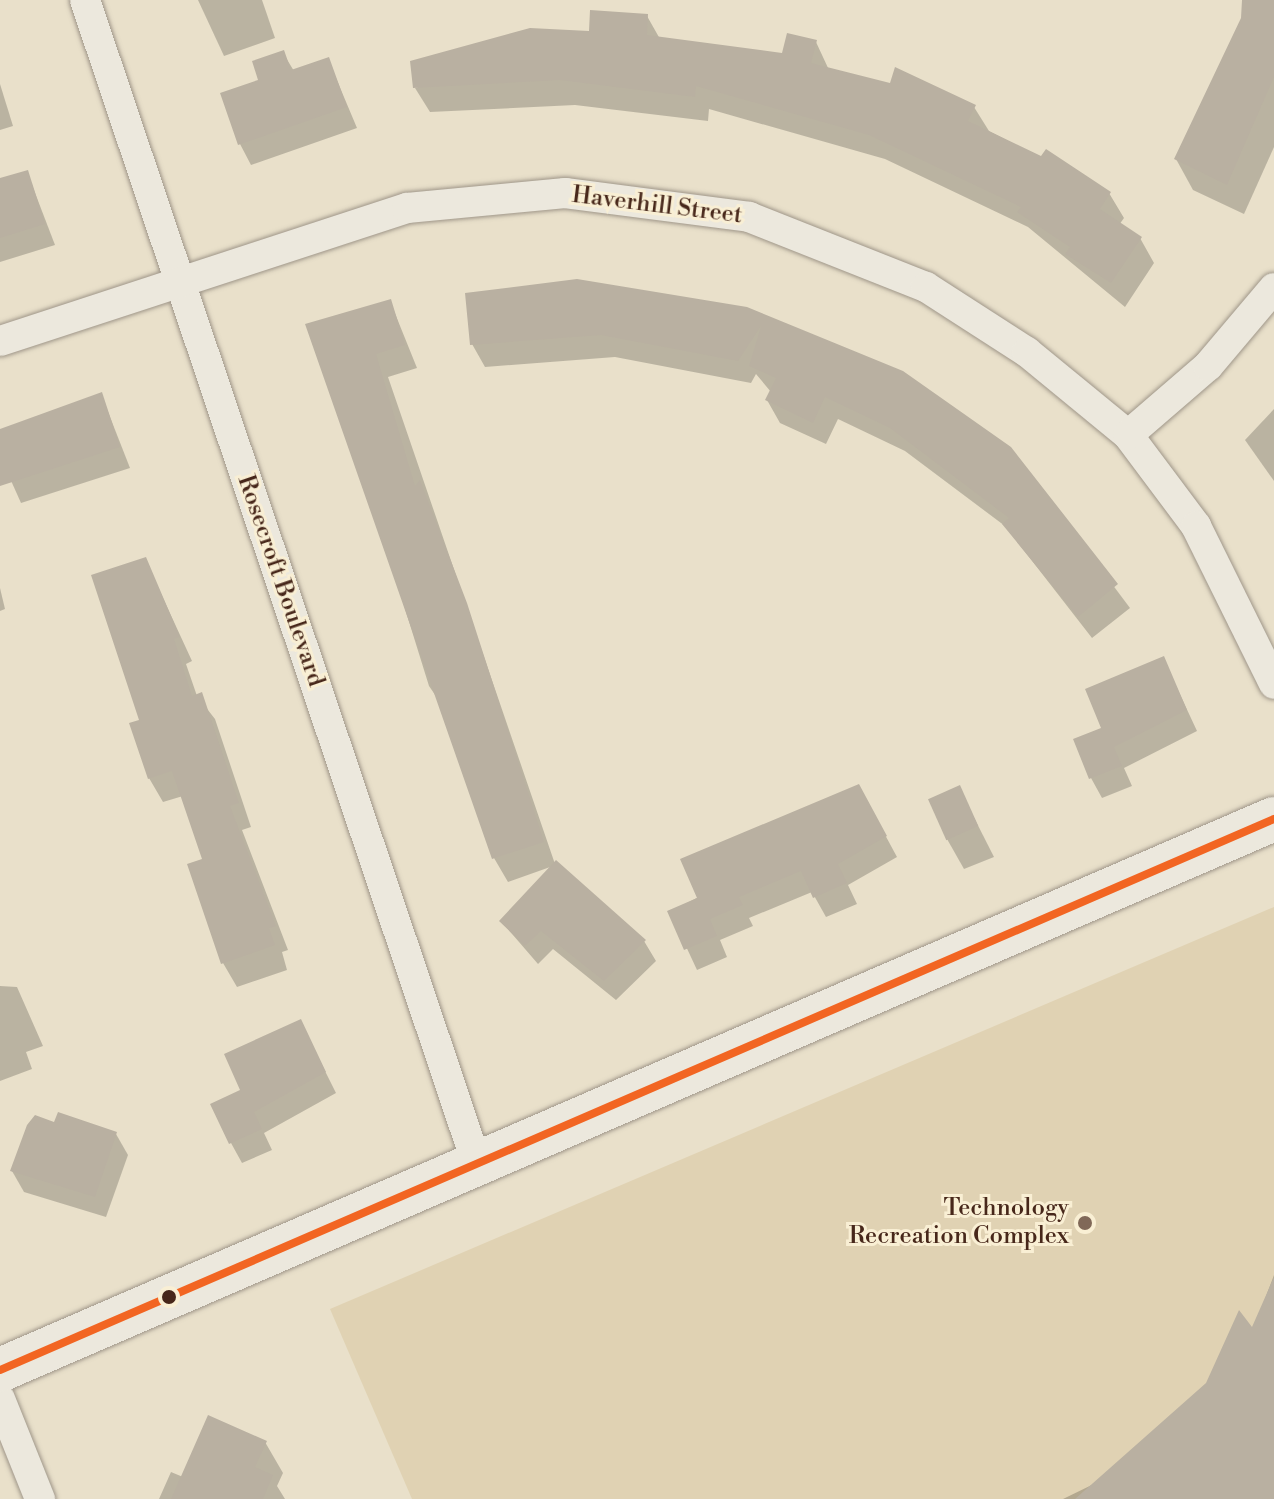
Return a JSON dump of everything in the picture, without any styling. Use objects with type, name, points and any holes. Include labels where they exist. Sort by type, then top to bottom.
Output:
[{"type":"main road","points":[[0,1370],[476,1161],[1274,819]]},
{"type":"street","name":"Rosecroft Boulevard","points":[[85,0],[476,1161]]},
{"type":"street","name":"Haverhill Street","points":[[0,341],[370,218],[458,200],[565,193],[688,205],[805,235],[926,287],[1027,352],[1128,435],[1196,526],[1274,684]]},
{"type":"street","points":[[1128,435],[1208,366],[1274,288]]},
{"type":"street","points":[[0,1399],[40,1499]]},
{"type":"shaded area","points":[[1274,907],[1274,1499],[412,1499],[330,1309]]},
{"type":"building","points":[[1242,0],[1274,0],[1274,77],[1227,185],[1174,159],[1241,18]]},
{"type":"building","points":[[590,10],[648,14],[647,35],[782,53],[787,33],[817,40],[811,63],[890,83],[895,67],[976,105],[968,121],[1041,156],[1046,149],[1111,192],[1100,209],[1142,237],[1111,283],[1065,254],[1070,247],[1017,212],[1021,207],[869,135],[696,86],[695,97],[560,80],[413,88],[410,61],[530,28],[589,31]]},
{"type":"building","points":[[284,50],[291,70],[329,57],[347,107],[238,145],[220,93],[258,80],[252,61]]},
{"type":"building","points":[[28,170],[45,224],[0,238],[0,178]]},
{"type":"building","points":[[577,279],[747,307],[903,371],[1011,447],[1118,584],[1078,617],[1002,524],[1009,518],[890,428],[825,397],[813,423],[765,400],[776,378],[749,366],[761,326],[738,361],[601,335],[470,345],[465,293]]},
{"type":"building","points":[[391,299],[405,345],[376,354],[415,486],[420,480],[467,603],[544,842],[492,859],[305,324]]},
{"type":"building","points":[[102,392],[120,447],[0,486],[0,429]]},
{"type":"building","points":[[146,557],[180,637],[174,639],[192,696],[202,692],[239,803],[230,806],[276,926],[269,928],[275,945],[221,964],[187,864],[202,859],[172,771],[148,779],[129,723],[139,720],[91,575]]},
{"type":"building","points":[[1164,656],[1187,710],[1114,747],[1122,766],[1089,779],[1073,739],[1101,728],[1085,689]]},
{"type":"building","points":[[859,784],[887,836],[838,864],[847,883],[813,898],[801,871],[739,897],[743,905],[710,919],[717,936],[684,950],[667,911],[697,898],[680,859]]},
{"type":"building","points":[[960,785],[978,826],[946,840],[928,799]]},
{"type":"building","points":[[556,860],[646,940],[604,981],[541,931],[525,946],[499,921]]},
{"type":"building","points":[[301,1019],[326,1072],[254,1112],[262,1129],[229,1144],[210,1104],[240,1090],[224,1054]]},
{"type":"building","points":[[58,1112],[117,1132],[95,1197],[10,1171],[27,1125],[35,1115],[54,1122]]},
{"type":"building","points":[[1274,1277],[1274,1499],[1075,1499],[1206,1383],[1239,1310],[1252,1327]]},
{"type":"building","points":[[208,1415],[267,1441],[255,1467],[273,1475],[263,1499],[171,1499]]},
{"type":"transit line","points":[[0,1370],[1274,819]]},
{"type":"place","name":"Technology Recreation Complex","points":[[1085,1223]]}]
